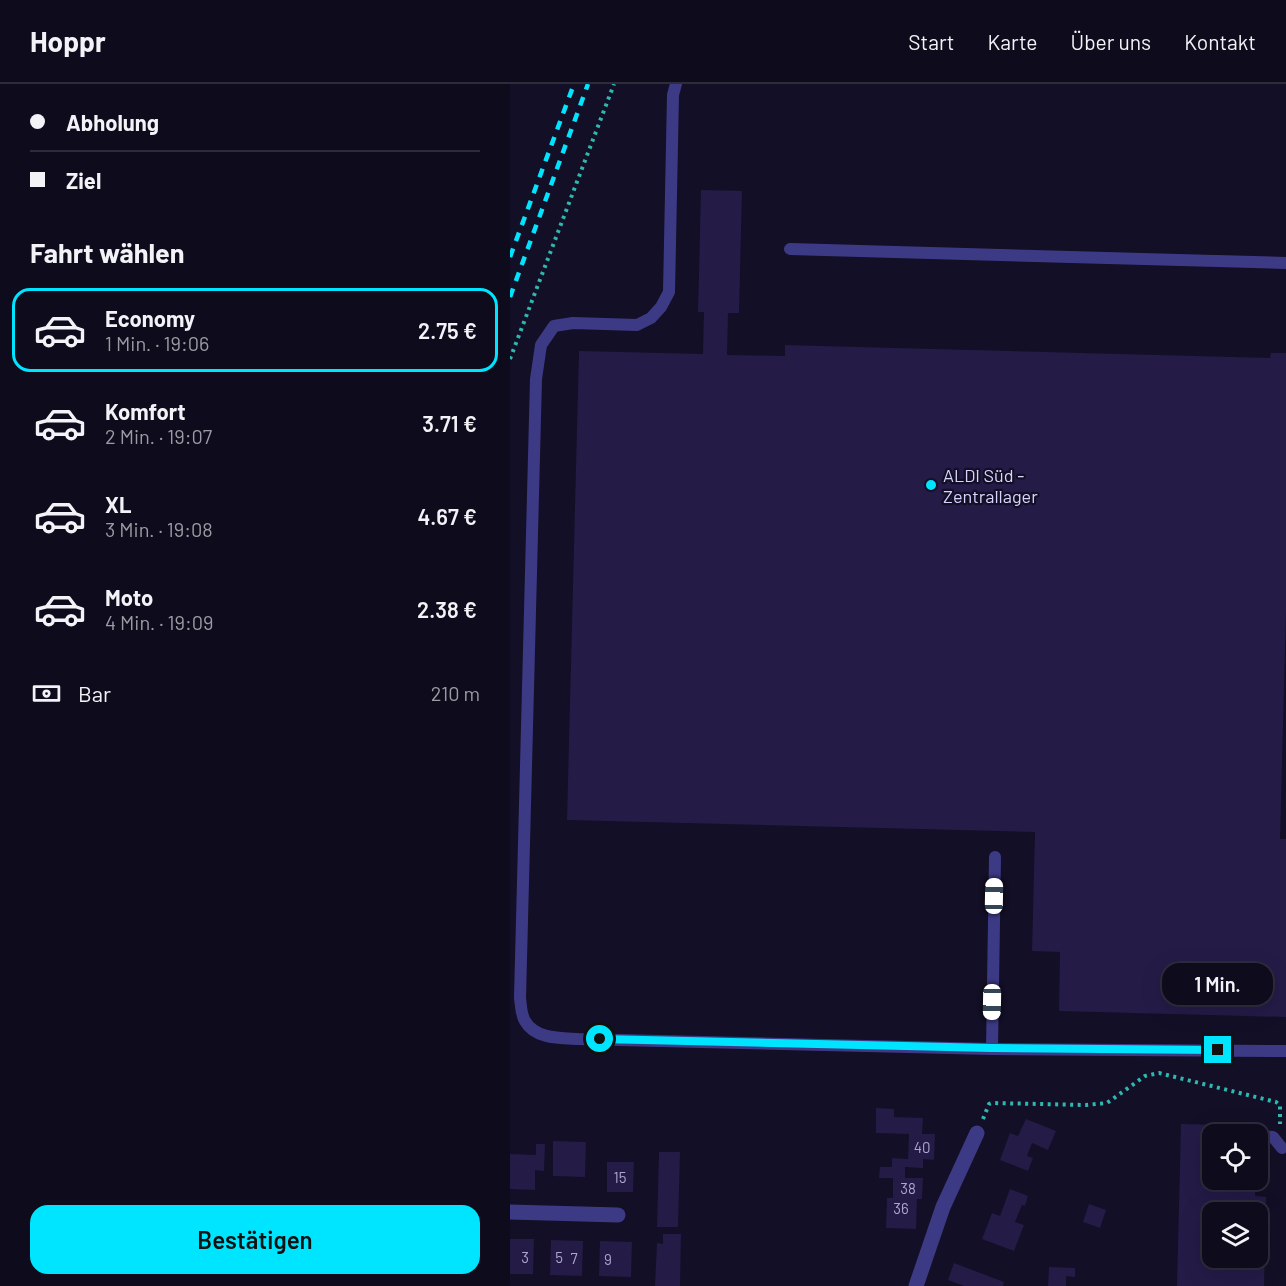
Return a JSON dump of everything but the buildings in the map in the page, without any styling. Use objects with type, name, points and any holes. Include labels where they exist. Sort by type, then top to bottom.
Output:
[{"type":"street","points":[[916,1286],[944,1207],[977,1133]]},
{"type":"street","points":[[510,1212],[618,1215]]},
{"type":"lane","points":[[676,84],[673,95],[669,292],[661,307],[651,318],[637,326],[573,323],[554,326],[541,345],[536,379],[520,998],[524,1020],[532,1031],[559,1038],[992,1048],[1286,1051]]},
{"type":"lane","points":[[790,249],[1286,263]]},
{"type":"lane","points":[[992,1048],[995,857]]},
{"type":"lane","points":[[1268,1137],[1273,1137],[1282,1149]]},
{"type":"path","points":[[510,359],[614,84]]},
{"type":"path","points":[[977,1133],[989,1104],[992,1102],[1086,1105],[1107,1103],[1145,1076],[1159,1073],[1276,1101],[1280,1105],[1282,1149]]},
{"type":"railway","points":[[510,257],[574,84]]},
{"type":"railway","points":[[510,297],[588,84]]},
{"type":"place","name":"ALDI Süd - Zentrallager","points":[[931,485]]},
{"type":"route","points":[[600,1039],[992,1048],[1218,1050]]}]
